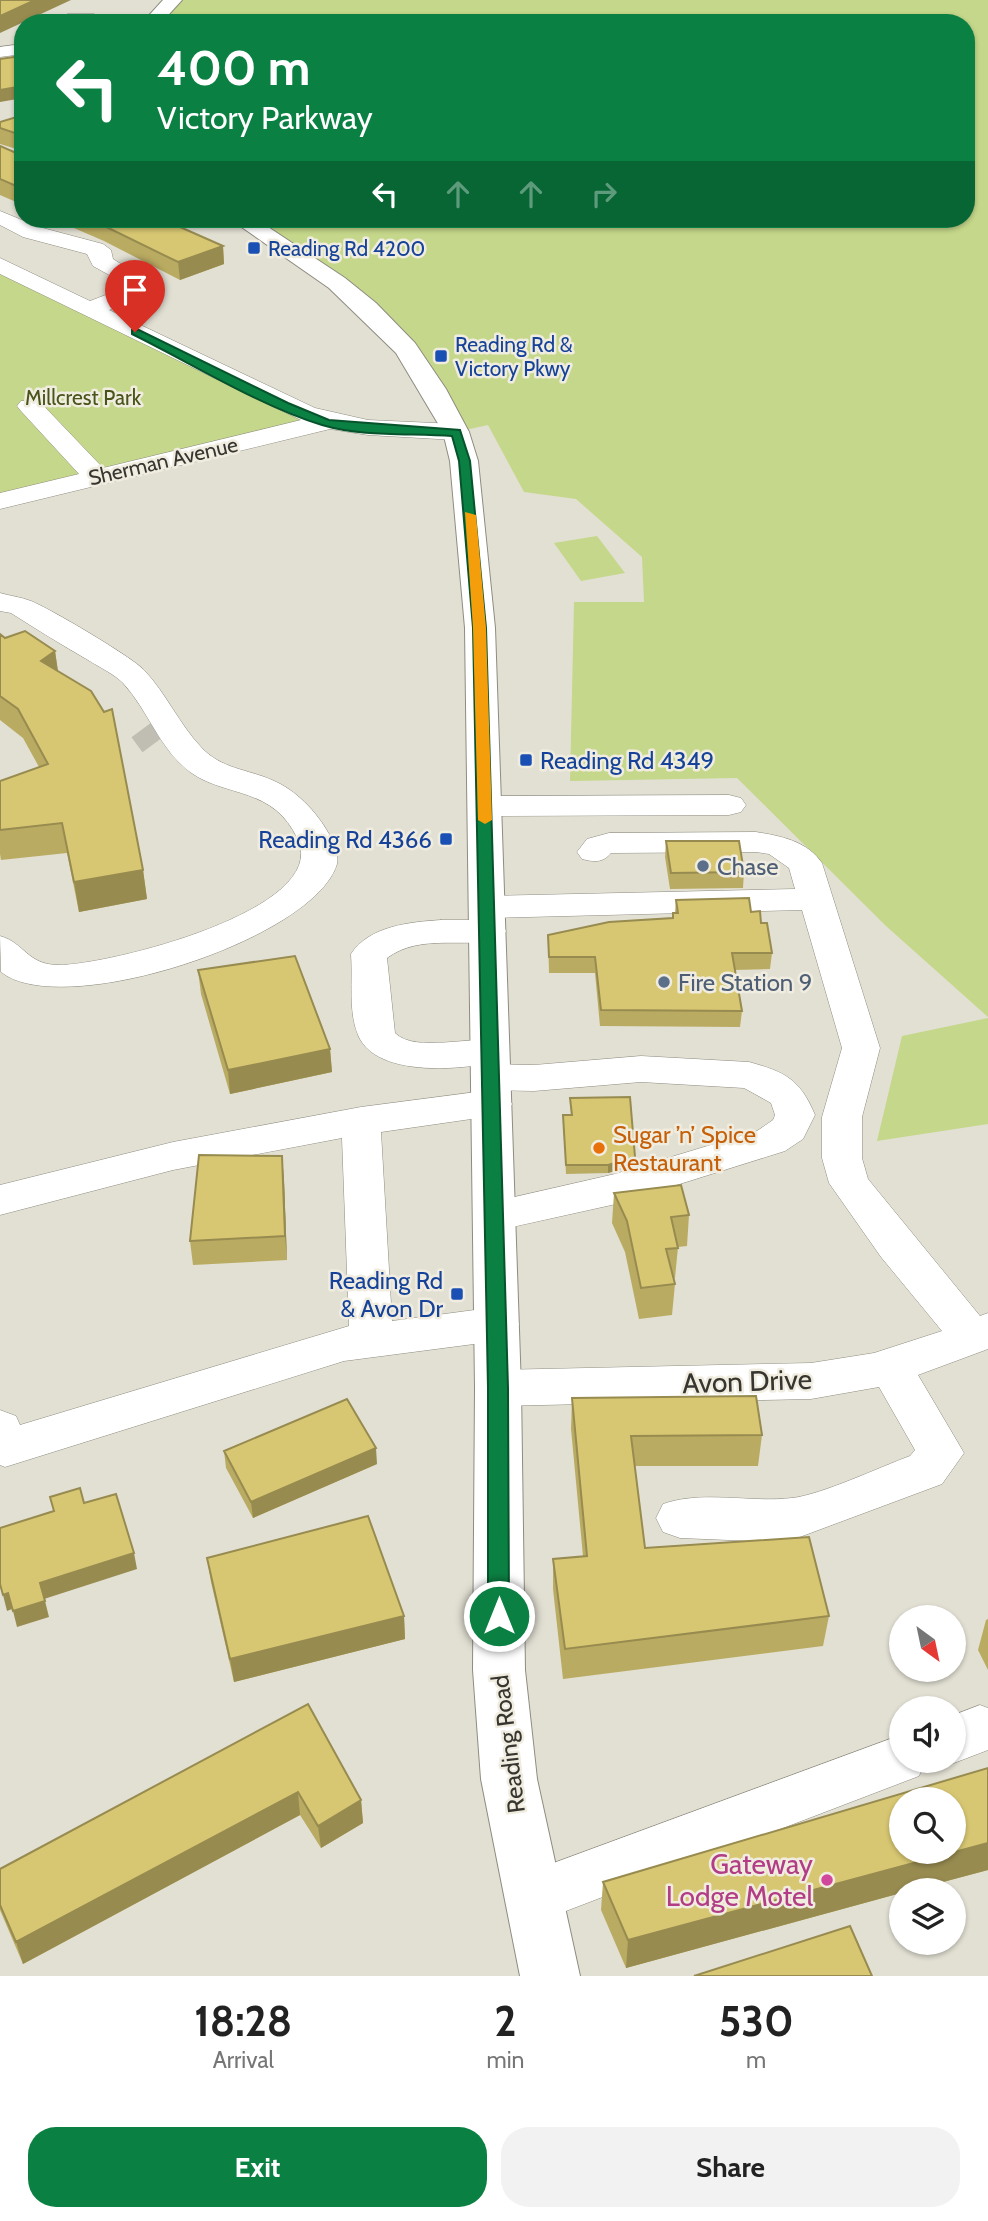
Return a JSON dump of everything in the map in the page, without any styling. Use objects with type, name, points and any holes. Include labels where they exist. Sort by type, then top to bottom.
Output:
[{"type":"main road","points":[[160,14],[173,0]]},
{"type":"main road","name":"Reading Road","points":[[255,228],[301,257],[367,308],[405,348],[433,389],[456,432],[464,461],[477,583],[485,806],[497,1324],[499,1670],[509,1779],[550,1976]]},
{"type":"street","points":[[23,228],[95,249],[103,255],[101,261],[147,287],[89,309]]},
{"type":"street","points":[[0,265],[284,405],[326,422],[349,427],[456,432]]},
{"type":"street","points":[[30,405],[97,477]]},
{"type":"street","name":"Sherman Avenue","points":[[0,501],[326,422]]},
{"type":"street","points":[[0,602],[21,607],[131,674],[194,759],[212,772]]},
{"type":"street","points":[[0,948],[12,964],[34,975],[62,976],[143,965],[198,948],[285,906],[307,888],[320,864],[318,843],[290,808],[262,787],[169,758],[149,736],[140,721],[149,695]]},
{"type":"street","points":[[485,806],[729,805]]},
{"type":"street","points":[[594,852],[599,846],[608,843],[756,842],[779,846],[805,863],[861,1048],[842,1117],[842,1158],[849,1183],[895,1246],[980,1333]]},
{"type":"street","points":[[494,1216],[616,1189],[771,1141],[789,1129],[795,1115],[794,1106],[779,1088],[749,1075],[641,1069],[534,1078],[491,1078],[401,1054],[387,1048],[377,1036],[369,954],[382,942],[404,934],[488,919],[817,899]]},
{"type":"street","points":[[0,1200],[173,1156],[361,1121],[491,1078]]},
{"type":"street","points":[[794,1106],[846,1104]]},
{"type":"street","points":[[361,1121],[371,1340]]},
{"type":"street","points":[[2,1442],[344,1344],[497,1324]]},
{"type":"street","name":"Avon Drive","points":[[498,1388],[811,1381],[889,1366],[934,1353],[980,1333]]},
{"type":"street","points":[[680,1518],[753,1521],[797,1518],[926,1470],[941,1453],[889,1366]]},
{"type":"street","points":[[532,1897],[645,1858],[720,1825],[889,1763]]},
{"type":"green space","points":[[173,0],[988,0],[988,1017],[886,926],[737,778],[570,781],[574,602],[644,602],[642,557],[576,499],[524,492],[488,425],[456,432],[406,348],[257,228],[975,228],[975,14],[160,14]]},
{"type":"green space","name":"Millcrest Park","points":[[0,265],[326,422],[0,501]]},
{"type":"green space","points":[[597,536],[625,573],[581,581],[554,543]]},
{"type":"green space","points":[[988,1018],[988,1124],[877,1141],[902,1036]]},
{"type":"building","points":[[0,0],[35,0],[0,16]]},
{"type":"building","points":[[14,57],[14,88],[0,90],[0,59]]},
{"type":"building","points":[[14,118],[14,133],[0,128],[0,122]]},
{"type":"building","points":[[0,146],[14,152],[14,185],[0,179]]},
{"type":"building","points":[[108,228],[182,228],[223,246],[178,262]]},
{"type":"building","points":[[25,631],[55,651],[41,661],[91,691],[104,712],[112,709],[143,870],[74,882],[62,823],[0,830],[0,781],[48,764],[18,709],[0,696],[0,634],[5,638]]},
{"type":"building","points":[[666,841],[739,841],[744,872],[671,873]]},
{"type":"building","name":"Fire Station 9","points":[[749,898],[751,912],[760,911],[761,923],[767,923],[772,953],[732,953],[742,1011],[601,1010],[595,957],[549,957],[548,935],[609,922],[673,918],[673,913],[678,913],[676,900]]},
{"type":"building","points":[[295,956],[330,1049],[228,1070],[198,970]]},
{"type":"building","name":"Sugar ’n’ Spice Restaurant","points":[[630,1097],[635,1157],[608,1165],[566,1165],[563,1115],[572,1115],[570,1098]]},
{"type":"building","points":[[199,1155],[282,1156],[285,1236],[190,1241]]},
{"type":"building","points":[[681,1185],[689,1215],[671,1217],[678,1248],[666,1249],[675,1284],[641,1288],[627,1221],[614,1193]]},
{"type":"building","points":[[756,1396],[762,1435],[631,1436],[645,1548],[809,1537],[829,1616],[565,1649],[553,1559],[587,1556],[572,1398]]},
{"type":"building","points":[[347,1399],[376,1448],[251,1502],[224,1451]]},
{"type":"building","points":[[80,1488],[84,1503],[116,1494],[134,1553],[40,1583],[45,1601],[13,1611],[8,1593],[3,1595],[0,1584],[0,1528],[54,1511],[50,1497]]},
{"type":"building","points":[[368,1516],[404,1616],[230,1659],[207,1558]]},
{"type":"building","points":[[308,1704],[361,1800],[318,1826],[298,1792],[16,1942],[0,1905],[0,1869]]},
{"type":"building","points":[[988,1768],[988,1843],[966,1849],[966,1787],[924,1787]]},
{"type":"building","points":[[889,1797],[889,1864],[910,1864],[628,1940],[603,1882]]},
{"type":"building","points":[[850,1926],[872,1976],[694,1976]]},
{"type":"tunnel","points":[[144,728],[155,743]]},
{"type":"slow traffic","points":[[470,515],[480,628],[485,820]]},
{"type":"place","name":"Reading Rd 4200","points":[[254,248]]},
{"type":"place","name":"Reading Rd & Victory Pkwy","points":[[441,356]]},
{"type":"place","name":"Reading Rd 4349","points":[[526,760]]},
{"type":"place","name":"Reading Rd 4366","points":[[446,839]]},
{"type":"place","name":"Chase","points":[[703,866]]},
{"type":"place","name":"Fire Station 9","points":[[664,982]]},
{"type":"place","name":"Sugar ’n’ Spice Restaurant","points":[[599,1148]]},
{"type":"place","name":"Reading Rd & Avon Dr","points":[[457,1294]]},
{"type":"place","name":"Gateway Lodge Motel","points":[[827,1880]]},
{"type":"route","points":[[135,332],[303,414],[326,422],[349,427],[456,432],[464,461],[480,628],[498,1388],[499,1616]]}]
